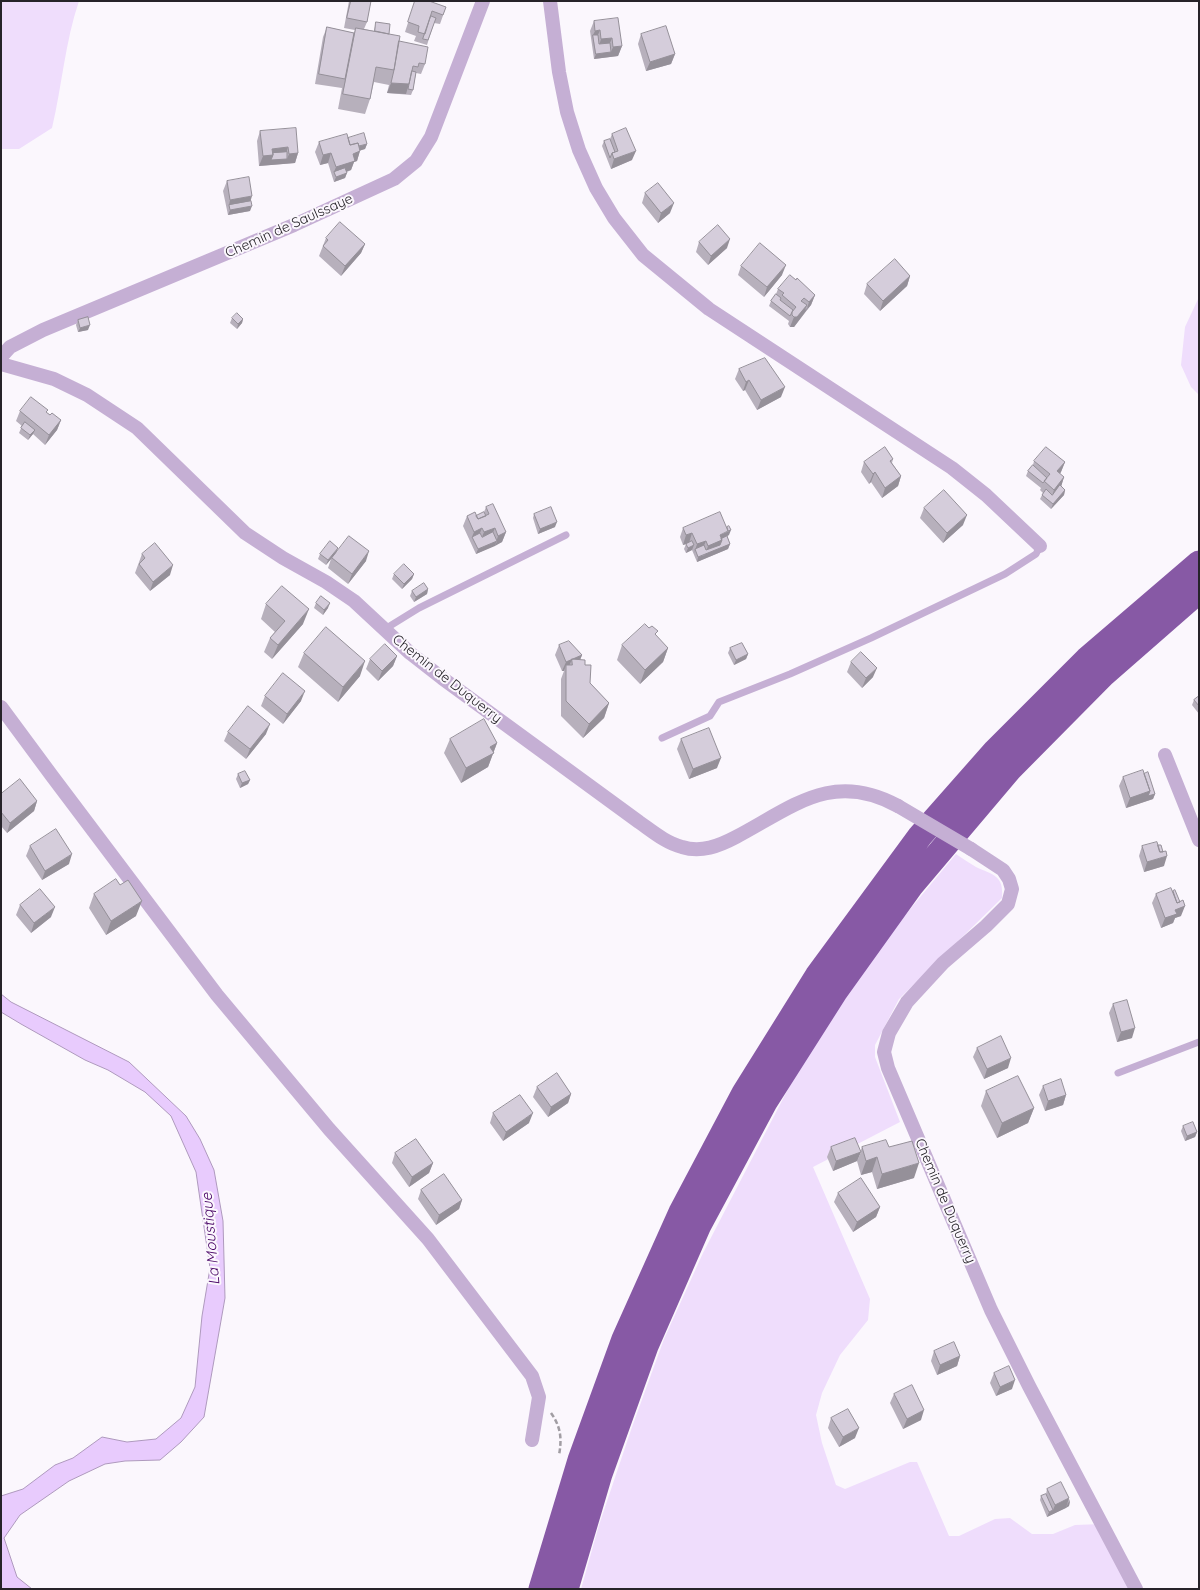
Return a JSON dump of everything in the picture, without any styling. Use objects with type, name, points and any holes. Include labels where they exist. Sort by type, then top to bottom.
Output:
[{"type":"highway","points":[[541,1589],[580,1460],[624,1339],[681,1212],[744,1093],[817,976],[920,836],[995,751],[1087,659],[1199,563]]},
{"type":"highway","points":[[566,1589],[600,1474],[646,1346],[698,1225],[765,1102],[835,992],[911,886],[1004,776],[1104,674],[1199,591]]},
{"type":"street","name":"Chemin de Saulssaye","points":[[1,357],[10,347],[42,330],[294,225],[394,179],[416,161],[431,137],[483,1]]},
{"type":"street","points":[[550,1],[559,72],[567,112],[579,150],[596,188],[614,218],[643,255],[709,309],[952,468],[986,495],[1040,546]]},
{"type":"street","name":"Chemin de Duquerry","points":[[1,364],[54,379],[87,394],[136,428],[245,533],[333,586],[354,601],[410,654],[639,822],[671,843],[681,847],[707,849],[724,843],[797,802],[815,795],[845,791],[860,792],[882,797],[1003,870],[1012,889],[1008,904],[986,926],[943,963],[907,1002],[889,1033],[884,1052],[888,1068],[991,1310],[1136,1589]]},
{"type":"street","points":[[1,707],[217,995],[329,1129],[428,1239],[532,1376],[539,1397],[532,1440]]},
{"type":"street","points":[[1165,756],[1199,840]]},
{"type":"lane","points":[[385,629],[419,608],[566,536]]},
{"type":"lane","points":[[662,738],[710,716],[719,702],[790,674],[862,642],[1005,574],[1036,554],[1040,546]]},
{"type":"lane","points":[[1118,1073],[1199,1042]]},
{"type":"path","points":[[539,1397],[557,1422],[562,1438],[558,1461]]},
{"type":"shaded area","points":[[1,1],[79,1],[70,32],[52,128],[19,149],[1,149]]},
{"type":"shaded area","points":[[1199,297],[1199,395],[1191,387],[1181,365],[1185,327]]},
{"type":"shaded area","points":[[956,854],[996,877],[1001,885],[1002,898],[899,999],[875,1045],[875,1057],[900,1122],[813,1167],[870,1299],[868,1320],[840,1355],[822,1393],[816,1415],[822,1443],[836,1485],[845,1489],[910,1462],[917,1462],[949,1536],[959,1536],[995,1519],[1010,1518],[1032,1534],[1053,1534],[1075,1525],[1102,1524],[1136,1589],[581,1589],[599,1525],[632,1427],[664,1339],[703,1253],[814,1039],[896,926]]},
{"type":"water","name":"La Moustique","points":[[1,994],[11,1002],[129,1062],[186,1116],[200,1139],[214,1170],[223,1221],[225,1298],[204,1417],[181,1442],[160,1460],[125,1461],[105,1464],[69,1481],[20,1515],[4,1538],[17,1577],[32,1589],[1,1589],[1,1496],[23,1489],[55,1465],[73,1458],[102,1437],[127,1442],[156,1439],[181,1418],[195,1387],[202,1316],[210,1268],[196,1172],[171,1116],[145,1092],[1,1012]]},
{"type":"building","points":[[351,1],[371,1],[367,22],[347,18]]},
{"type":"building","points":[[415,1],[429,1],[446,7],[443,15],[432,11],[425,34],[418,32],[419,26],[408,22]]},
{"type":"building","points":[[431,16],[436,18],[428,40],[423,39]]},
{"type":"building","points":[[618,18],[622,46],[613,47],[612,38],[601,39],[600,30],[595,31],[594,21]]},
{"type":"building","points":[[376,22],[390,24],[389,34],[375,31]]},
{"type":"building","points":[[666,26],[675,54],[650,62],[641,34]]},
{"type":"building","points":[[327,27],[354,33],[345,79],[319,74]]},
{"type":"building","points":[[356,28],[400,36],[394,70],[376,67],[370,99],[343,94]]},
{"type":"building","points":[[593,35],[598,35],[599,44],[610,43],[611,52],[596,54]]},
{"type":"building","points":[[399,41],[428,47],[425,64],[419,63],[418,67],[413,66],[409,84],[391,83]]},
{"type":"building","points":[[412,71],[416,72],[413,90],[408,89]]},
{"type":"building","points":[[296,128],[298,153],[289,154],[288,147],[272,149],[273,155],[263,156],[260,131]]},
{"type":"building","points":[[626,128],[636,151],[614,159],[612,153],[618,151],[612,134]]},
{"type":"building","points":[[364,133],[367,144],[359,146],[358,143],[350,145],[348,138]]},
{"type":"building","points":[[347,134],[350,145],[358,143],[360,151],[353,154],[355,161],[336,167],[331,153],[323,155],[319,142]]},
{"type":"building","points":[[610,139],[615,152],[612,153],[610,158],[604,141]]},
{"type":"building","points":[[287,152],[287,159],[271,160],[273,153]]},
{"type":"building","points":[[345,168],[347,173],[336,177],[334,172]]},
{"type":"building","points":[[249,177],[252,196],[230,200],[227,181]]},
{"type":"building","points":[[658,183],[674,203],[661,213],[645,193]]},
{"type":"building","points":[[251,201],[252,206],[230,210],[229,205]]},
{"type":"building","points":[[340,222],[365,244],[345,266],[323,246],[328,240],[326,238]]},
{"type":"building","points":[[718,225],[730,239],[711,256],[699,242]]},
{"type":"building","points":[[760,243],[786,265],[767,287],[741,266]]},
{"type":"building","points":[[895,259],[910,276],[883,301],[867,284]]},
{"type":"building","points":[[790,275],[796,280],[797,278],[815,295],[809,302],[804,298],[801,301],[807,305],[797,317],[792,315],[796,307],[778,289]]},
{"type":"building","points":[[776,294],[781,298],[780,300],[793,310],[790,316],[771,301]]},
{"type":"building","points":[[237,313],[243,319],[238,324],[232,318]]},
{"type":"building","points":[[88,317],[90,325],[80,328],[78,320]]},
{"type":"building","points":[[765,358],[785,387],[761,400],[749,380],[746,382],[739,369]]},
{"type":"building","points":[[31,397],[48,410],[46,412],[50,415],[52,413],[61,420],[49,435],[20,411]]},
{"type":"building","points":[[25,422],[35,430],[30,435],[21,428]]},
{"type":"building","points":[[885,447],[893,459],[890,461],[901,476],[885,488],[875,472],[873,474],[864,462]]},
{"type":"building","points":[[1046,447],[1065,462],[1057,471],[1064,477],[1054,490],[1044,481],[1050,474],[1034,461]]},
{"type":"building","points":[[1033,465],[1047,478],[1043,483],[1028,471]]},
{"type":"building","points":[[1060,485],[1065,490],[1053,504],[1042,495],[1046,489],[1052,495]]},
{"type":"building","points":[[944,490],[967,515],[947,533],[924,508]]},
{"type":"building","points":[[493,504],[506,532],[498,536],[495,528],[484,532],[482,528],[474,532],[467,516],[475,512],[478,519],[489,514],[486,507]]},
{"type":"building","points":[[551,507],[557,522],[540,529],[534,514]]},
{"type":"building","points":[[484,512],[486,516],[478,519],[476,516]]},
{"type":"building","points":[[720,512],[728,531],[720,535],[722,540],[708,546],[706,541],[697,544],[692,533],[686,535],[683,528]]},
{"type":"building","points":[[493,532],[497,541],[478,549],[472,537],[480,533],[482,537]]},
{"type":"building","points":[[349,536],[369,551],[352,574],[332,558]]},
{"type":"building","points":[[727,536],[730,544],[698,557],[695,549],[704,545],[706,550],[720,545],[721,539]]},
{"type":"building","points":[[330,541],[338,548],[328,560],[320,554]]},
{"type":"building","points":[[692,541],[694,545],[688,548],[686,544]]},
{"type":"building","points":[[155,543],[173,565],[153,582],[139,564],[145,558],[142,554]]},
{"type":"building","points":[[404,564],[414,574],[404,584],[394,574]]},
{"type":"building","points":[[424,583],[428,589],[416,597],[412,591]]},
{"type":"building","points":[[282,586],[309,609],[278,645],[270,638],[285,621],[266,604]]},
{"type":"building","points":[[321,596],[330,603],[324,610],[316,603]]},
{"type":"building","points":[[645,624],[649,628],[652,626],[658,631],[655,634],[668,648],[645,670],[622,645]]},
{"type":"building","points":[[326,627],[365,661],[343,687],[304,653]]},
{"type":"building","points":[[569,641],[582,655],[566,662],[559,645]]},
{"type":"building","points":[[742,643],[748,654],[736,660],[730,648]]},
{"type":"building","points":[[385,644],[397,656],[382,671],[370,659]]},
{"type":"building","points":[[861,652],[877,668],[866,678],[851,662]]},
{"type":"building","points":[[572,659],[585,660],[585,665],[591,665],[590,683],[609,703],[589,724],[566,701],[566,665],[572,665]]},
{"type":"building","points":[[283,673],[305,691],[287,714],[265,696]]},
{"type":"building","points":[[1199,696],[1199,706],[1194,700]]},
{"type":"building","points":[[248,706],[270,724],[250,749],[228,732]]},
{"type":"building","points":[[484,719],[497,743],[490,747],[494,753],[466,768],[450,739]]},
{"type":"building","points":[[709,728],[721,758],[693,769],[681,739]]},
{"type":"building","points":[[1143,770],[1150,791],[1130,798],[1123,777]]},
{"type":"building","points":[[245,771],[250,780],[242,783],[238,774]]},
{"type":"building","points":[[1148,772],[1155,794],[1148,796],[1150,791],[1144,774]]},
{"type":"building","points":[[20,779],[37,801],[10,823],[1,812],[1,794]]},
{"type":"building","points":[[56,829],[72,854],[45,871],[30,846]]},
{"type":"building","points":[[1157,842],[1160,852],[1166,851],[1167,856],[1147,862],[1142,846]]},
{"type":"building","points":[[1158,845],[1161,845],[1163,852],[1160,852]]},
{"type":"building","points":[[116,879],[120,885],[128,880],[142,901],[111,921],[94,894]]},
{"type":"building","points":[[1171,888],[1177,903],[1183,900],[1185,906],[1175,910],[1177,914],[1165,918],[1156,894]]},
{"type":"building","points":[[40,889],[55,907],[34,923],[20,905]]},
{"type":"building","points":[[1175,890],[1180,902],[1177,903],[1173,891]]},
{"type":"building","points":[[1127,1000],[1135,1028],[1121,1032],[1113,1004]]},
{"type":"building","points":[[1001,1036],[1011,1058],[987,1069],[977,1048]]},
{"type":"building","points":[[557,1073],[571,1094],[551,1107],[537,1087]]},
{"type":"building","points":[[1018,1076],[1034,1108],[1002,1123],[986,1091]]},
{"type":"building","points":[[1061,1079],[1066,1095],[1048,1101],[1043,1086]]},
{"type":"building","points":[[520,1095],[533,1113],[506,1132],[493,1113]]},
{"type":"building","points":[[1193,1122],[1197,1132],[1187,1136],[1183,1126]]},
{"type":"building","points":[[855,1138],[861,1152],[836,1161],[831,1147]]},
{"type":"building","points":[[416,1139],[433,1163],[412,1177],[395,1153]]},
{"type":"building","points":[[886,1140],[889,1147],[912,1141],[919,1163],[882,1174],[877,1157],[866,1161],[862,1147]]},
{"type":"building","points":[[444,1174],[462,1200],[439,1215],[421,1190]]},
{"type":"building","points":[[861,1178],[880,1207],[857,1222],[838,1193]]},
{"type":"building","points":[[954,1342],[960,1356],[940,1365],[934,1351]]},
{"type":"building","points":[[1009,1366],[1015,1380],[1000,1387],[994,1373]]},
{"type":"building","points":[[912,1385],[924,1410],[907,1419],[894,1394]]},
{"type":"building","points":[[848,1409],[859,1428],[843,1437],[831,1418]]},
{"type":"building","points":[[1061,1482],[1069,1498],[1055,1505],[1047,1489]]},
{"type":"building","points":[[1046,1494],[1053,1510],[1049,1512],[1041,1496]]}]
